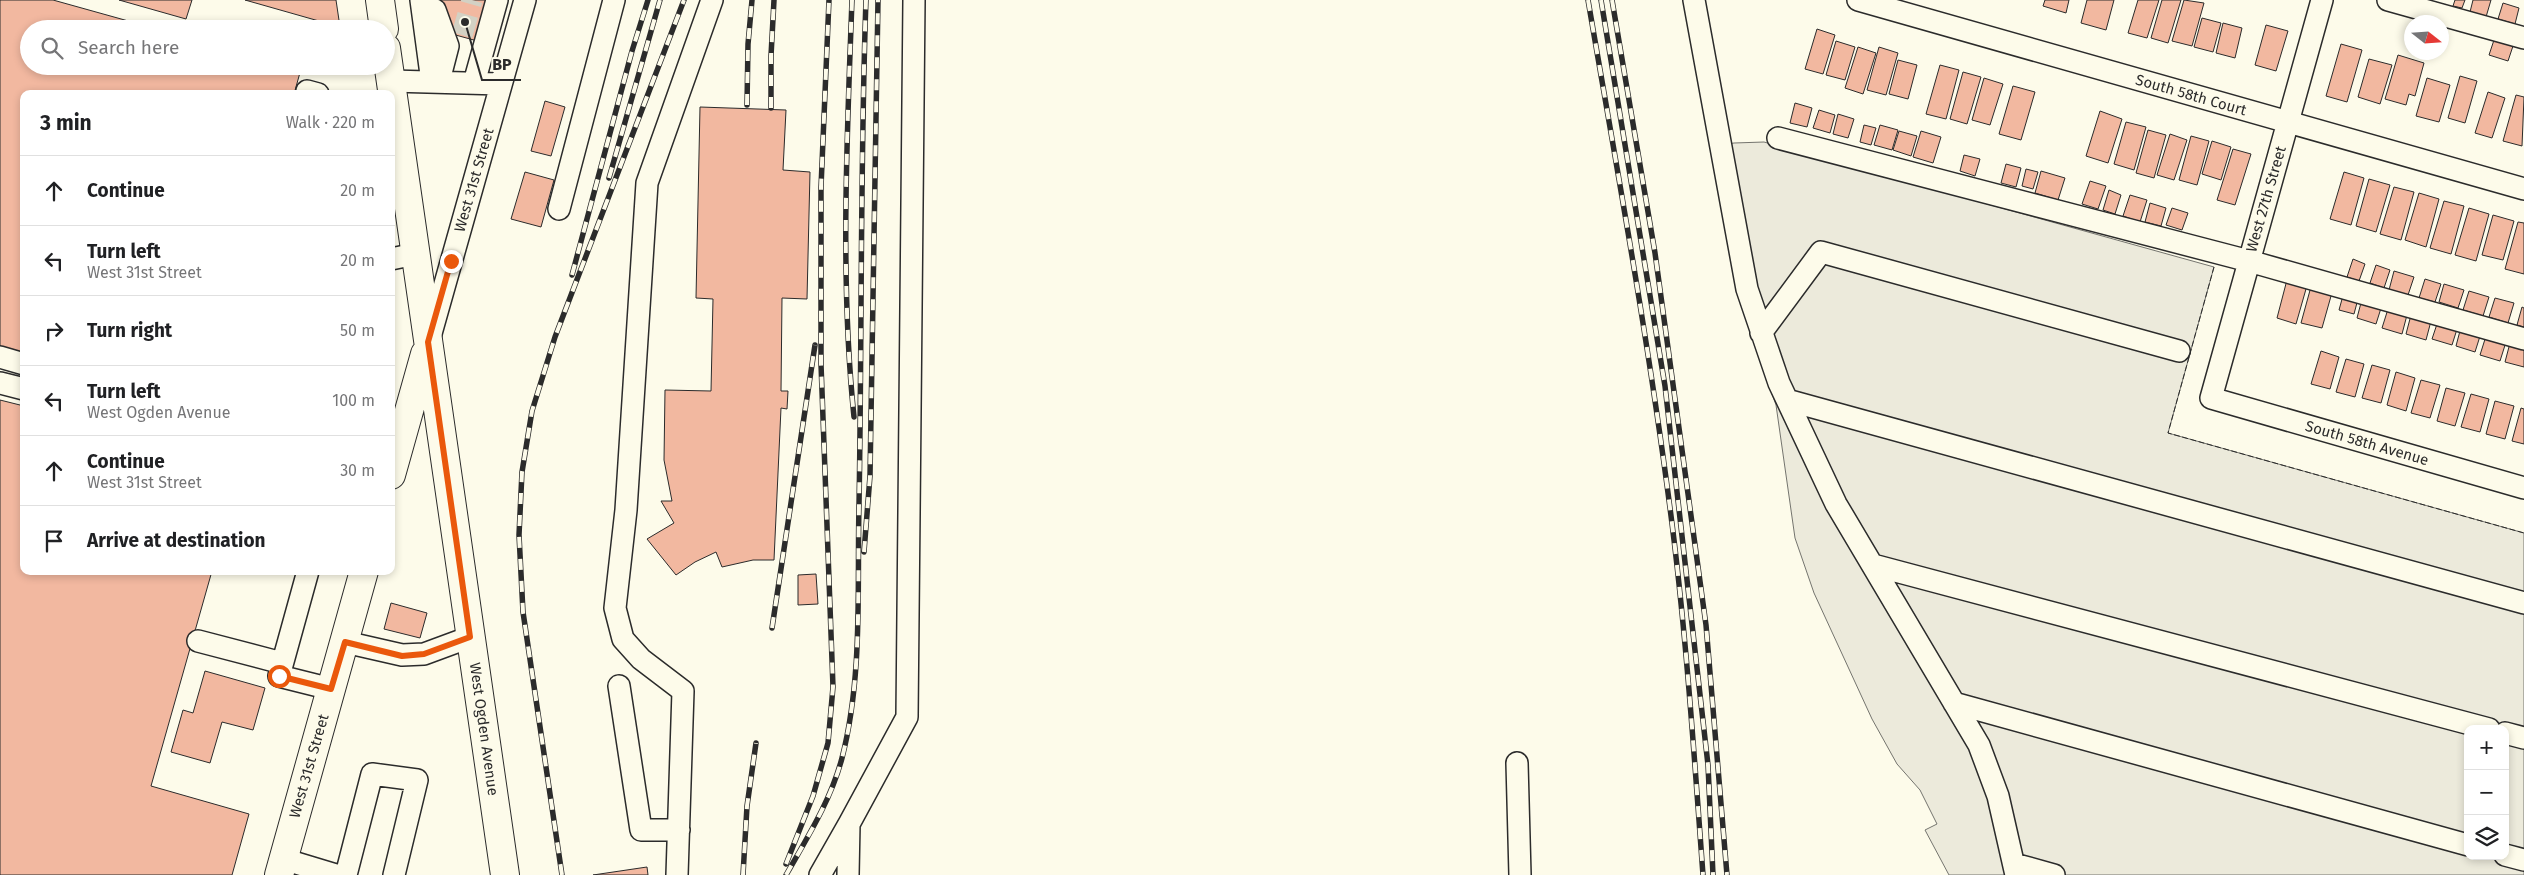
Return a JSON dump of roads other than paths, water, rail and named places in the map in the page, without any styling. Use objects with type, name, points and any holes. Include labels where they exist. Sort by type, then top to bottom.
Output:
[{"type":"main road","points":[[380,0],[383,20]]},
{"type":"main road","name":"West Ogden Avenue","points":[[389,75],[391,90]]},
{"type":"main road","name":"West Ogden Avenue","points":[[395,139],[403,256],[428,342],[505,875]]},
{"type":"main road","name":"West 31st Street","points":[[395,461],[428,342]]},
{"type":"main road","name":"West 31st Street","points":[[281,867],[363,575]]},
{"type":"street","points":[[474,83],[497,0]]},
{"type":"street","name":"West 31st Street","points":[[428,342],[525,0]]},
{"type":"street","points":[[559,209],[614,0]]},
{"type":"street","points":[[677,875],[683,691],[641,659],[623,639],[616,608],[626,510],[647,183],[712,0]]},
{"type":"street","points":[[820,875],[907,717],[914,0]]},
{"type":"street","points":[[1694,0],[1746,289],[1778,383],[1836,504],[1979,746],[1998,796],[2015,870],[2054,875]]},
{"type":"street","name":"South 58th Court","points":[[1858,0],[2524,189]]},
{"type":"street","name":"West 27th Street","points":[[2210,398],[2322,0]]},
{"type":"street","points":[[2388,0],[2524,38]]},
{"type":"street","points":[[428,5],[455,40],[435,82]]},
{"type":"street","points":[[428,5],[435,82]]},
{"type":"street","points":[[395,96],[435,82],[501,84]]},
{"type":"street","points":[[1778,138],[2249,261],[2524,339]]},
{"type":"street","points":[[1761,333],[1821,252],[2179,351]]},
{"type":"street","points":[[0,357],[20,363]]},
{"type":"street","points":[[0,383],[20,388]]},
{"type":"street","name":"South 58th Avenue","points":[[2210,398],[2524,488]]},
{"type":"street","points":[[1787,400],[2524,603]]},
{"type":"street","points":[[1873,565],[2474,725]]},
{"type":"street","points":[[307,575],[279,676],[331,689]]},
{"type":"street","points":[[345,642],[402,656],[424,654],[470,637]]},
{"type":"street","points":[[198,641],[282,664]]},
{"type":"street","points":[[619,686],[641,830],[679,830]]},
{"type":"street","points":[[1954,703],[2464,844]]},
{"type":"street","points":[[2509,734],[2524,738]]},
{"type":"street","points":[[1517,763],[1520,875]]},
{"type":"street","points":[[346,875],[372,774],[417,780],[394,875]]},
{"type":"street","points":[[848,875],[849,824]]},
{"type":"street","points":[[2509,856],[2524,860]]},
{"type":"street","points":[[281,867],[336,875]]},
{"type":"tunnel","points":[[462,35],[472,0]]},
{"type":"railway","points":[[572,275],[632,51],[648,0]]},
{"type":"railway","points":[[609,178],[660,0]]},
{"type":"railway","points":[[562,875],[523,612],[519,535],[522,472],[532,411],[555,337],[684,0]]},
{"type":"railway","points":[[747,105],[748,44],[752,0]]},
{"type":"railway","points":[[771,108],[774,0]]},
{"type":"railway","points":[[786,864],[813,796],[828,743],[833,687],[821,364],[821,187],[829,0]]},
{"type":"railway","points":[[852,0],[846,261],[847,314],[854,417]]},
{"type":"railway","points":[[786,875],[818,818],[837,774],[849,727],[856,664],[858,632],[862,189],[866,0]]},
{"type":"railway","points":[[864,552],[870,476],[878,0]]},
{"type":"railway","points":[[1588,0],[1642,317],[1670,508],[1685,646],[1703,875]]},
{"type":"railway","points":[[1601,0],[1665,386],[1708,765],[1713,875]]},
{"type":"railway","points":[[1612,0],[1655,253],[1706,625],[1727,875]]},
{"type":"railway","points":[[772,628],[815,345]]},
{"type":"railway","points":[[743,875],[747,806],[756,743]]},
{"type":"place","name":"BP","points":[[465,22]]}]
